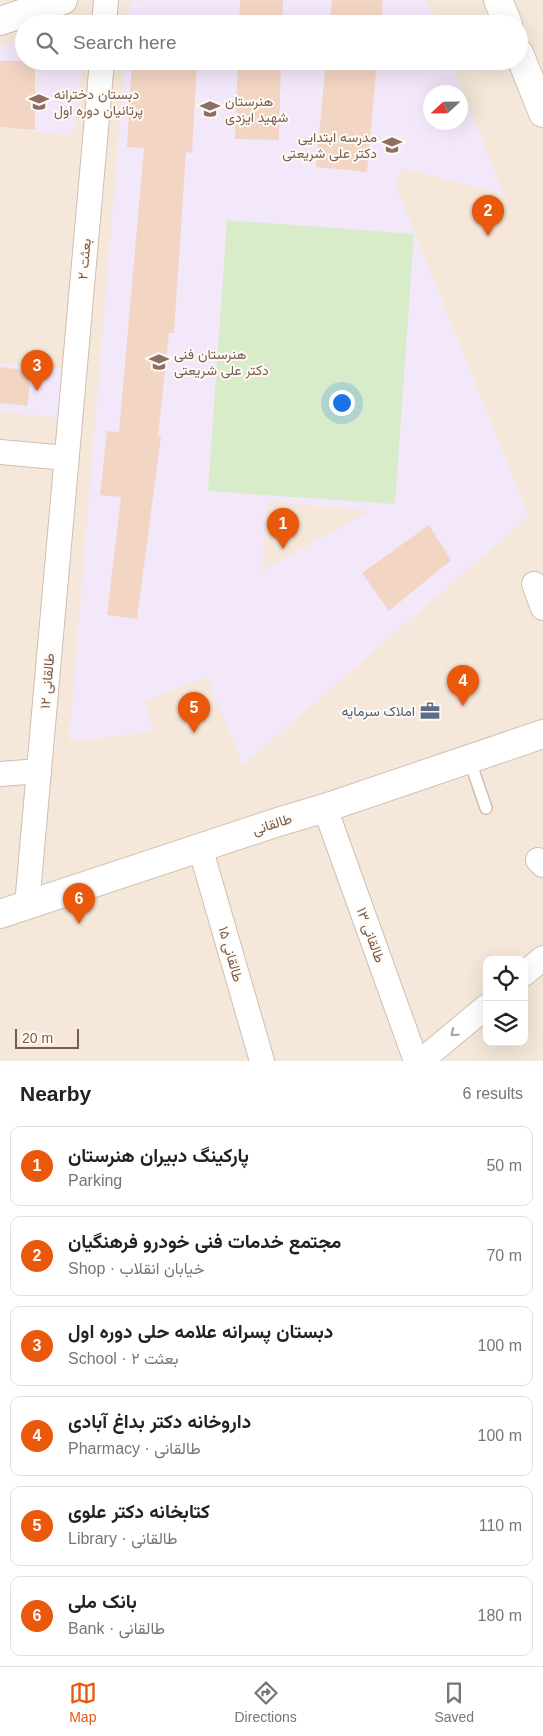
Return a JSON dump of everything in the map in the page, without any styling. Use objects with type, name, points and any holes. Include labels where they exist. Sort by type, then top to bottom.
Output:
[{"type":"main road","points":[[0,21],[34,5],[63,0]]},
{"type":"main road","points":[[498,0],[504,15]]},
{"type":"main road","points":[[526,70],[543,110]]},
{"type":"main road","name":"طالقانی","points":[[0,914],[325,808],[543,734]]},
{"type":"street","points":[[105,15],[106,0]]},
{"type":"street","name":"بعثت ۲","points":[[67,458],[101,70]]},
{"type":"street","points":[[0,452],[67,458]]},
{"type":"street","name":"طالقانی ۱۲","points":[[27,905],[67,458]]},
{"type":"street","points":[[534,584],[543,608]]},
{"type":"street","points":[[0,774],[39,771]]},
{"type":"street","name":"طالقانی ۱۳","points":[[325,808],[416,1061]]},
{"type":"street","name":"طالقانی ۱۵","points":[[200,848],[262,1061]]},
{"type":"street","points":[[528,971],[543,958]]},
{"type":"street","points":[[422,1061],[483,1009]]},
{"type":"lane","points":[[470,758],[486,808]]},
{"type":"shaded area","points":[[0,0],[543,0],[543,1061],[0,1061]]},
{"type":"shaded area","points":[[141,0],[427,0],[433,15],[129,15],[130,2]]},
{"type":"shaded area","name":"دبستان دخترانه پرتانیان دوره اول","points":[[15,42],[15,70],[82,70],[72,136],[0,127],[0,46]]},
{"type":"shaded area","name":"هنرستان فنی دکتر علی شریعتی","points":[[124,70],[455,70],[460,85],[423,85],[423,130],[468,130],[468,104],[503,194],[403,168],[395,184],[529,516],[243,765],[207,677],[144,701],[155,732],[69,741]],"holes":[[[267,501],[370,511],[262,571]]]},
{"type":"shaded area","points":[[0,364],[75,369],[72,419],[0,412]]},
{"type":"green space","points":[[227,220],[414,234],[395,504],[208,491]]},
{"type":"building","points":[[240,0],[283,0],[282,15],[239,15]]},
{"type":"building","points":[[332,0],[383,0],[382,15],[331,15]]},
{"type":"building","points":[[0,61],[15,61],[15,70],[35,70],[35,130],[0,127]]},
{"type":"building","points":[[131,70],[197,70],[192,153],[186,152],[174,333],[169,333],[158,436],[161,436],[137,619],[107,615],[121,497],[100,495],[107,431],[119,432],[144,148],[127,147]]},
{"type":"building","points":[[238,70],[281,70],[279,140],[235,139]]},
{"type":"building","points":[[325,70],[376,70],[367,172],[316,167]]},
{"type":"building","points":[[0,367],[32,371],[27,406],[0,403]]},
{"type":"building","points":[[429,525],[451,560],[389,611],[362,573]]},
{"type":"place","name":"دبستان دخترانه پرتانیان دوره اول","points":[[39,102]]},
{"type":"place","name":"هنرستان شهید ایزدی","points":[[210,109]]},
{"type":"place","name":"مدرسه ابتدایی دکتر علی شریعتی","points":[[392,145]]},
{"type":"place","name":"مجتمع خدمات فنی خودرو فرهنگیان","points":[[488,236]]},
{"type":"place","name":"هنرستان فنی دکتر علی شریعتی","points":[[159,362]]},
{"type":"place","name":"دبستان پسرانه علامه حلی دوره اول","points":[[37,391]]},
{"type":"place","name":"پارکینگ دبیران هنرستان","points":[[283,549]]},
{"type":"place","name":"داروخانه دکتر بداغ آبادی","points":[[463,706]]},
{"type":"place","name":"املاک سرمایه","points":[[430,711]]},
{"type":"place","name":"کتابخانه دکتر علوی","points":[[194,733]]},
{"type":"place","name":"بانک ملی","points":[[79,924]]}]
